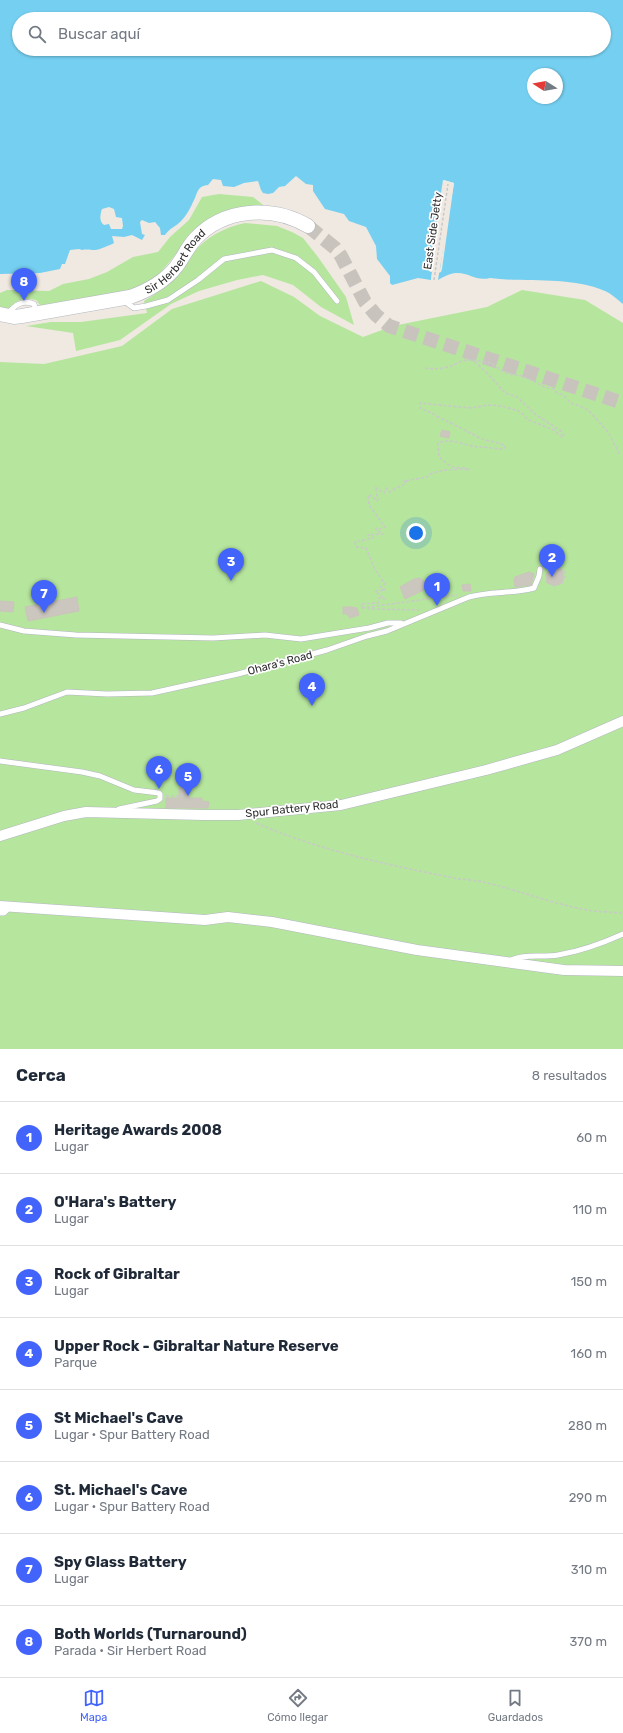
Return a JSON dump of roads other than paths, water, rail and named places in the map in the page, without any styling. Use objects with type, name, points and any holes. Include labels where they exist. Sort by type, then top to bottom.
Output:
[{"type":"main road","name":"Sir Herbert Road","points":[[3,315],[17,317],[37,314],[136,295],[156,285],[175,268],[187,249],[199,235],[229,217],[246,213],[267,213],[283,215],[308,226]]},
{"type":"street","name":"Spur Battery Road","points":[[0,836],[64,816],[86,812],[238,815],[341,805],[486,770],[557,750],[623,722]]},
{"type":"street","points":[[5,906],[205,920],[228,917],[272,922],[417,950],[508,961],[564,970],[623,971]]},
{"type":"lane","points":[[120,298],[134,308],[168,300],[198,280],[224,259],[272,250],[296,258],[314,272],[337,301]]},
{"type":"lane","name":"Ohara's Road","points":[[0,714],[24,708],[67,692],[128,694],[152,693],[238,674],[327,650],[367,636],[387,631],[481,594],[520,592],[534,588],[540,569]]},
{"type":"lane","points":[[0,625],[24,631],[76,635],[212,638],[265,636],[301,639],[369,628],[388,623],[402,624]]},
{"type":"lane","points":[[0,761],[92,774],[134,790],[159,793],[160,796],[159,800],[154,802],[104,812]]},
{"type":"lane","points":[[0,913],[4,912],[5,906]]},
{"type":"lane","points":[[508,961],[516,956],[556,956],[582,951],[604,944],[623,934]]},
{"type":"water","points":[[0,0],[623,0],[623,304],[605,291],[577,283],[490,278],[483,279],[461,273],[447,275],[438,280],[454,183],[444,180],[429,271],[432,272],[431,280],[418,278],[392,285],[390,283],[390,276],[377,259],[376,246],[366,227],[349,221],[344,214],[325,209],[313,191],[313,185],[306,184],[296,176],[285,186],[279,187],[273,193],[268,194],[263,193],[258,181],[244,183],[234,187],[223,186],[221,180],[213,179],[208,185],[199,189],[185,216],[165,235],[161,235],[160,228],[155,222],[149,223],[142,220],[140,222],[142,234],[145,235],[142,240],[132,235],[124,237],[112,236],[114,243],[99,249],[70,250],[65,264],[62,264],[60,269],[40,273],[0,274]],"holes":[[[109,207],[114,209],[116,217],[122,218],[122,229],[111,229],[109,224],[104,225],[101,222],[100,218],[102,209]]]},
{"type":"tunnel","points":[[308,226],[335,248],[341,256],[365,302],[376,315],[389,326],[623,403]]},
{"type":"place","name":"Both Worlds (Turnaround)","points":[[24,301]]},
{"type":"place","name":"O'Hara's Battery","points":[[552,577]]},
{"type":"place","name":"Rock of Gibraltar","points":[[231,581]]},
{"type":"place","name":"Heritage Awards 2008","points":[[437,606]]},
{"type":"place","name":"Spy Glass Battery","points":[[44,613]]},
{"type":"place","name":"Upper Rock - Gibraltar Nature Reserve","points":[[312,706]]},
{"type":"place","name":"St. Michael's Cave","points":[[159,789]]},
{"type":"place","name":"St Michael's Cave","points":[[188,796]]}]
